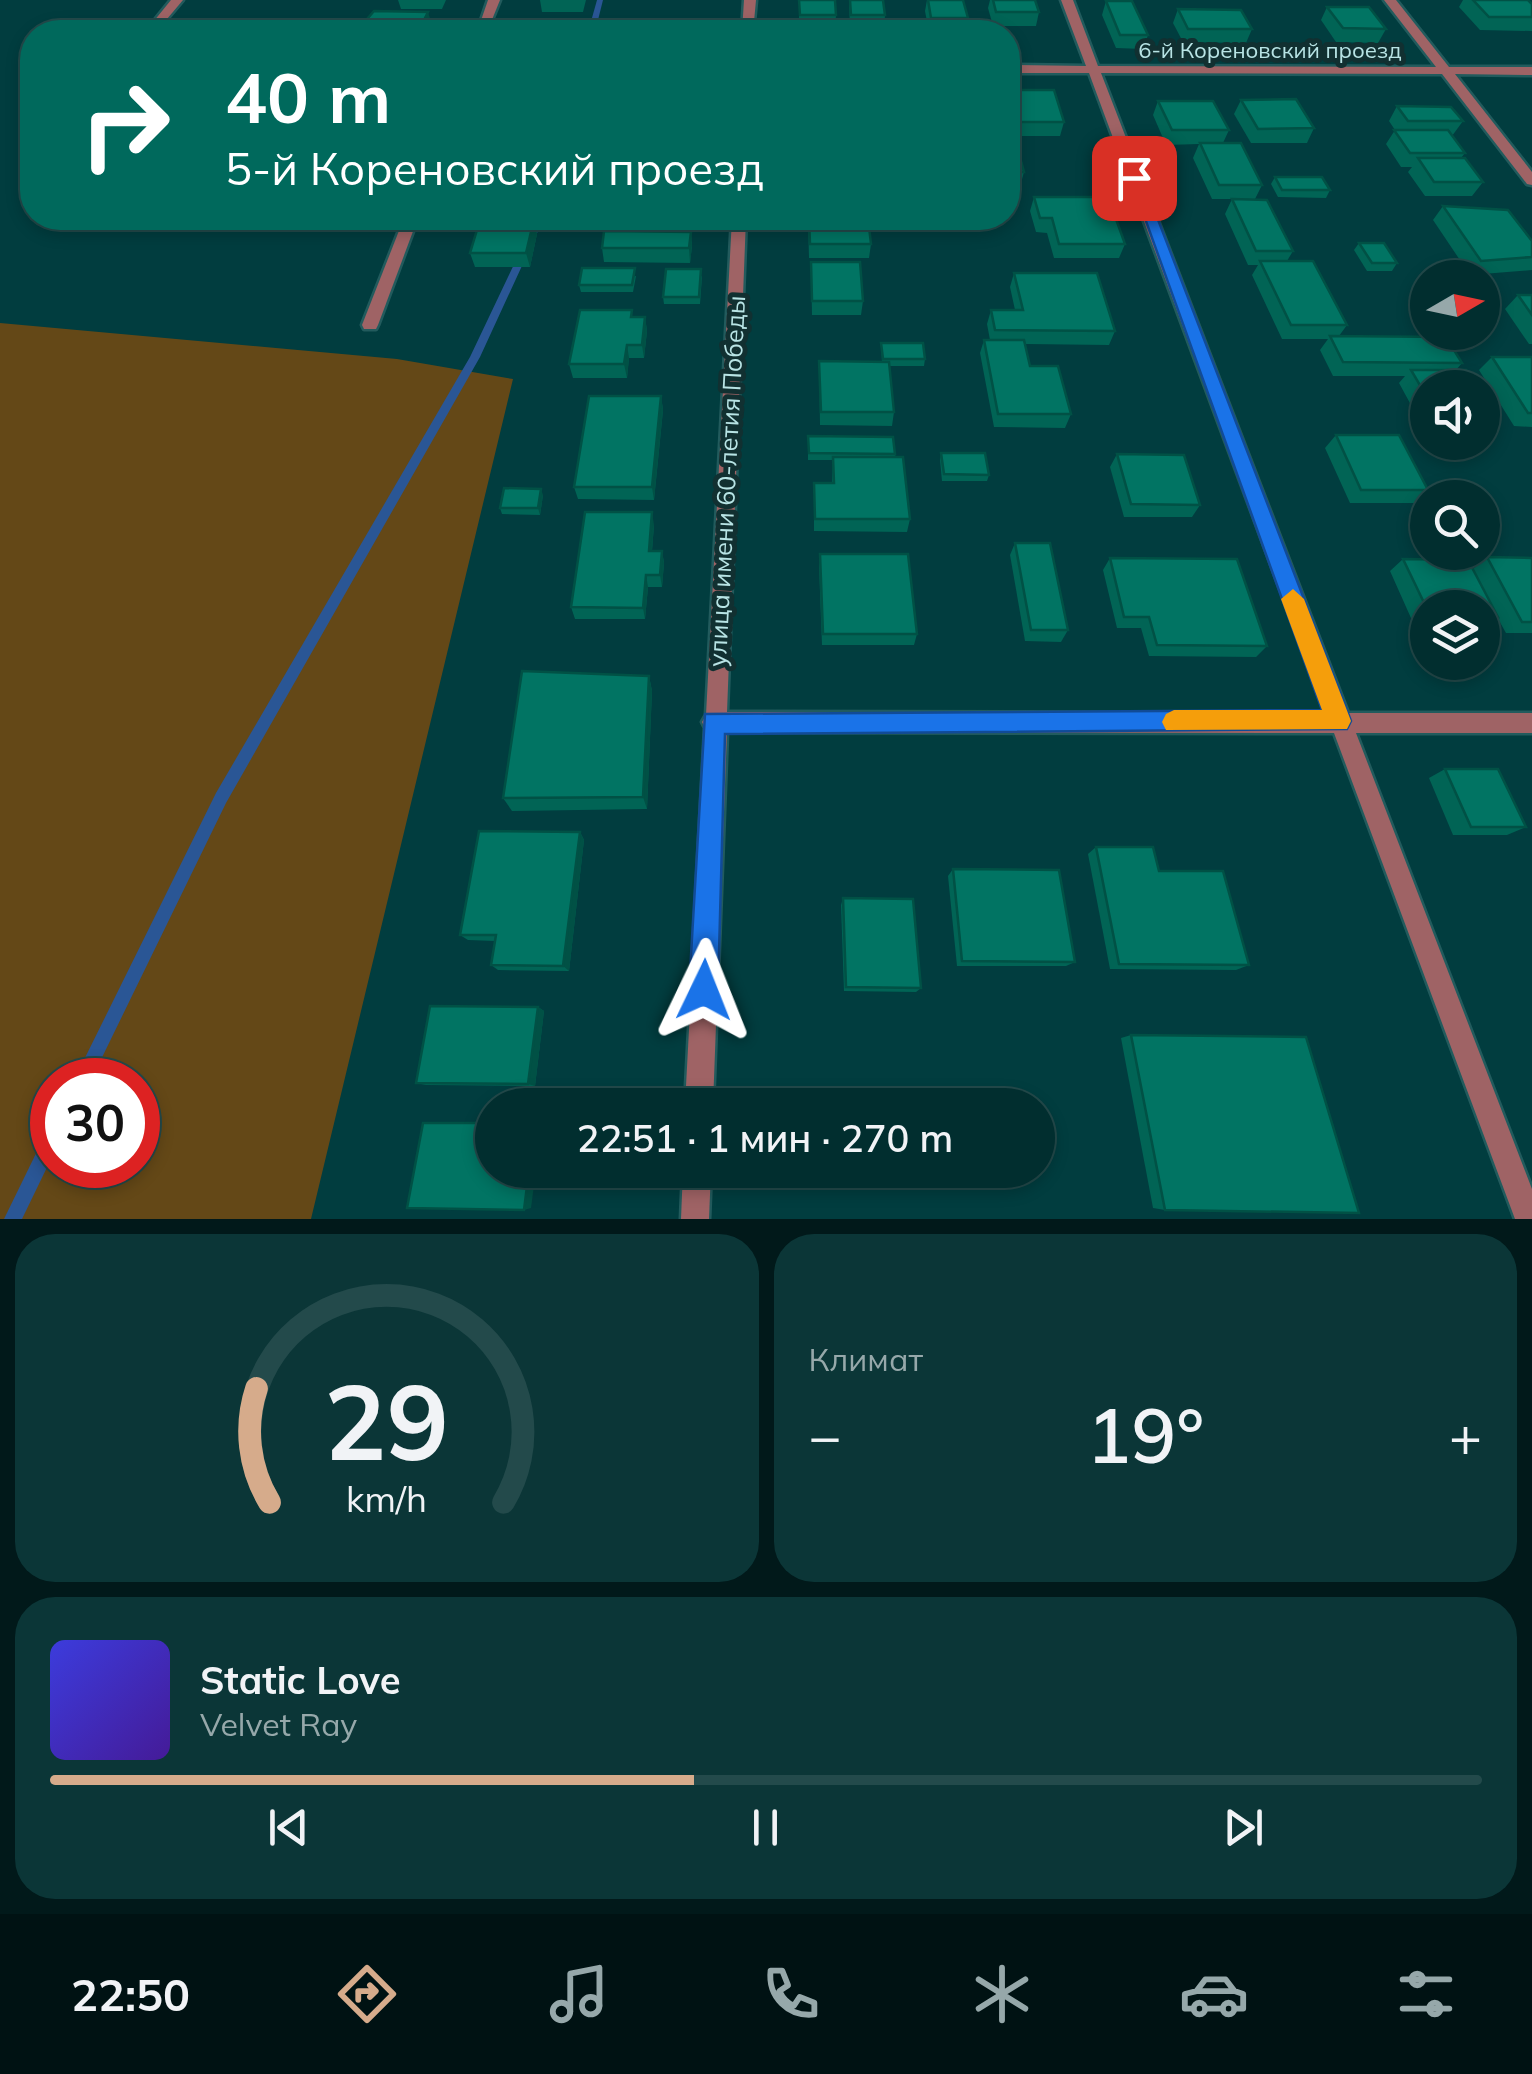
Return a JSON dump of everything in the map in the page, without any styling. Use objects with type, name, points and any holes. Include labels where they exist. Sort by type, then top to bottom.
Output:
[{"type":"street","points":[[160,20],[177,0]]},
{"type":"street","points":[[1067,0],[1529,1219]]},
{"type":"street","points":[[1390,0],[1532,181]]},
{"type":"street","name":"6-й Кореновский проезд","points":[[1020,69],[1532,71]]},
{"type":"street","points":[[370,326],[406,230]]},
{"type":"street","name":"улица имени 60-летия Победы","points":[[700,1088],[738,230]]},
{"type":"street","points":[[714,722],[1532,723]]},
{"type":"street","points":[[695,1219],[696,1188]]},
{"type":"shaded area","points":[[0,323],[397,359],[513,379],[311,1219],[0,1219]]},
{"type":"building","points":[[799,0],[835,0],[836,15],[800,15]]},
{"type":"building","points":[[850,0],[883,0],[885,15],[851,15]]},
{"type":"building","points":[[928,0],[963,0],[968,18],[931,18]]},
{"type":"building","points":[[993,0],[1035,0],[1039,12],[996,12]]},
{"type":"building","points":[[1473,0],[1528,0],[1532,17],[1489,17]]},
{"type":"building","points":[[1106,1],[1132,1],[1148,35],[1120,35]]},
{"type":"building","points":[[1327,7],[1369,7],[1386,29],[1343,28]]},
{"type":"building","points":[[1178,9],[1241,10],[1252,29],[1188,29]]},
{"type":"building","points":[[374,11],[428,12],[424,20],[366,20]]},
{"type":"building","points":[[1020,90],[1054,90],[1064,122],[1020,122]]},
{"type":"building","points":[[1296,99],[1314,128],[1258,129],[1241,100]]},
{"type":"building","points":[[1158,101],[1213,101],[1229,130],[1172,130]]},
{"type":"building","points":[[1397,106],[1451,107],[1463,121],[1408,121]]},
{"type":"building","points":[[1394,130],[1448,130],[1465,153],[1410,153]]},
{"type":"building","points":[[1200,143],[1241,143],[1262,185],[1219,185]]},
{"type":"building","points":[[1418,158],[1465,158],[1483,182],[1434,182]]},
{"type":"building","points":[[1275,177],[1322,177],[1330,190],[1282,190]]},
{"type":"building","points":[[1034,197],[1100,197],[1107,219],[1116,219],[1125,244],[1059,244],[1052,218],[1040,218]]},
{"type":"building","points":[[1232,199],[1267,200],[1293,251],[1256,251]]},
{"type":"building","points":[[1443,206],[1508,210],[1532,241],[1532,257],[1480,260]]},
{"type":"building","points":[[477,230],[531,230],[526,253],[470,253]]},
{"type":"building","points":[[809,230],[869,230],[871,244],[810,244]]},
{"type":"building","points":[[604,231],[691,232],[689,248],[602,248]]},
{"type":"building","points":[[1359,243],[1384,243],[1397,263],[1372,263]]},
{"type":"building","points":[[1260,261],[1313,261],[1347,325],[1291,325]]},
{"type":"building","points":[[811,262],[860,262],[863,301],[812,301]]},
{"type":"building","points":[[582,268],[635,268],[632,285],[579,285]]},
{"type":"building","points":[[666,269],[701,269],[699,297],[663,297]]},
{"type":"building","points":[[1014,273],[1097,273],[1115,331],[995,330],[991,310],[1023,310]]},
{"type":"building","points":[[1518,295],[1532,295],[1532,315]]},
{"type":"building","points":[[580,310],[632,310],[631,317],[645,317],[642,345],[627,345],[624,364],[569,364]]},
{"type":"building","points":[[1330,336],[1410,337],[1410,350],[1454,350],[1462,363],[1343,362]]},
{"type":"building","points":[[984,340],[1024,340],[1030,366],[1058,366],[1071,414],[998,414]]},
{"type":"building","points":[[881,343],[923,343],[925,359],[883,359]]},
{"type":"building","points":[[1492,357],[1532,357],[1532,413],[1528,413]]},
{"type":"building","points":[[819,361],[889,362],[894,412],[821,412]]},
{"type":"building","points":[[589,396],[661,396],[652,487],[574,487]]},
{"type":"building","points":[[1336,435],[1399,435],[1423,480],[1410,480],[1410,490],[1361,490]]},
{"type":"building","points":[[808,436],[893,437],[895,454],[809,453]]},
{"type":"building","points":[[941,453],[985,453],[989,475],[944,474]]},
{"type":"building","points":[[1117,454],[1184,455],[1200,505],[1131,504]]},
{"type":"building","points":[[833,457],[903,457],[910,519],[815,519],[814,483],[834,483]]},
{"type":"building","points":[[504,488],[541,489],[538,508],[500,508]]},
{"type":"building","points":[[585,512],[652,512],[649,551],[662,551],[660,575],[646,575],[643,608],[571,607]]},
{"type":"building","points":[[1015,543],[1050,543],[1068,630],[1031,630]]},
{"type":"building","points":[[820,554],[908,554],[917,634],[823,634]]},
{"type":"building","points":[[1500,557],[1532,558],[1532,622],[1522,622],[1494,570],[1500,570]]},
{"type":"building","points":[[1110,558],[1237,559],[1267,646],[1157,645],[1149,617],[1124,617]]},
{"type":"building","points":[[1403,559],[1410,559],[1410,570],[1473,570],[1484,590],[1418,590]]},
{"type":"building","points":[[522,671],[649,676],[643,797],[503,798]]},
{"type":"building","points":[[1445,769],[1498,769],[1526,827],[1471,827]]},
{"type":"building","points":[[479,831],[580,832],[563,966],[491,965],[496,935],[460,935]]},
{"type":"building","points":[[1096,847],[1153,847],[1159,871],[1223,871],[1249,965],[1119,964]]},
{"type":"building","points":[[953,869],[1059,870],[1075,962],[962,961]]},
{"type":"building","points":[[843,898],[913,899],[921,988],[846,987]]},
{"type":"building","points":[[430,1006],[538,1007],[528,1084],[416,1083]]},
{"type":"building","points":[[1131,1035],[1306,1037],[1359,1213],[1165,1210]]},
{"type":"building","points":[[423,1123],[475,1123],[475,1188],[527,1188],[524,1210],[407,1208]]},
{"type":"waterway","points":[[594,20],[600,0]]},
{"type":"waterway","points":[[93,1058],[221,798],[475,357],[534,230]]},
{"type":"waterway","points":[[13,1219],[30,1184]]},
{"type":"slow traffic","points":[[1174,722],[1338,721],[1293,599]]},
{"type":"route","points":[[704,990],[714,722],[1338,721],[1134,178]]}]
